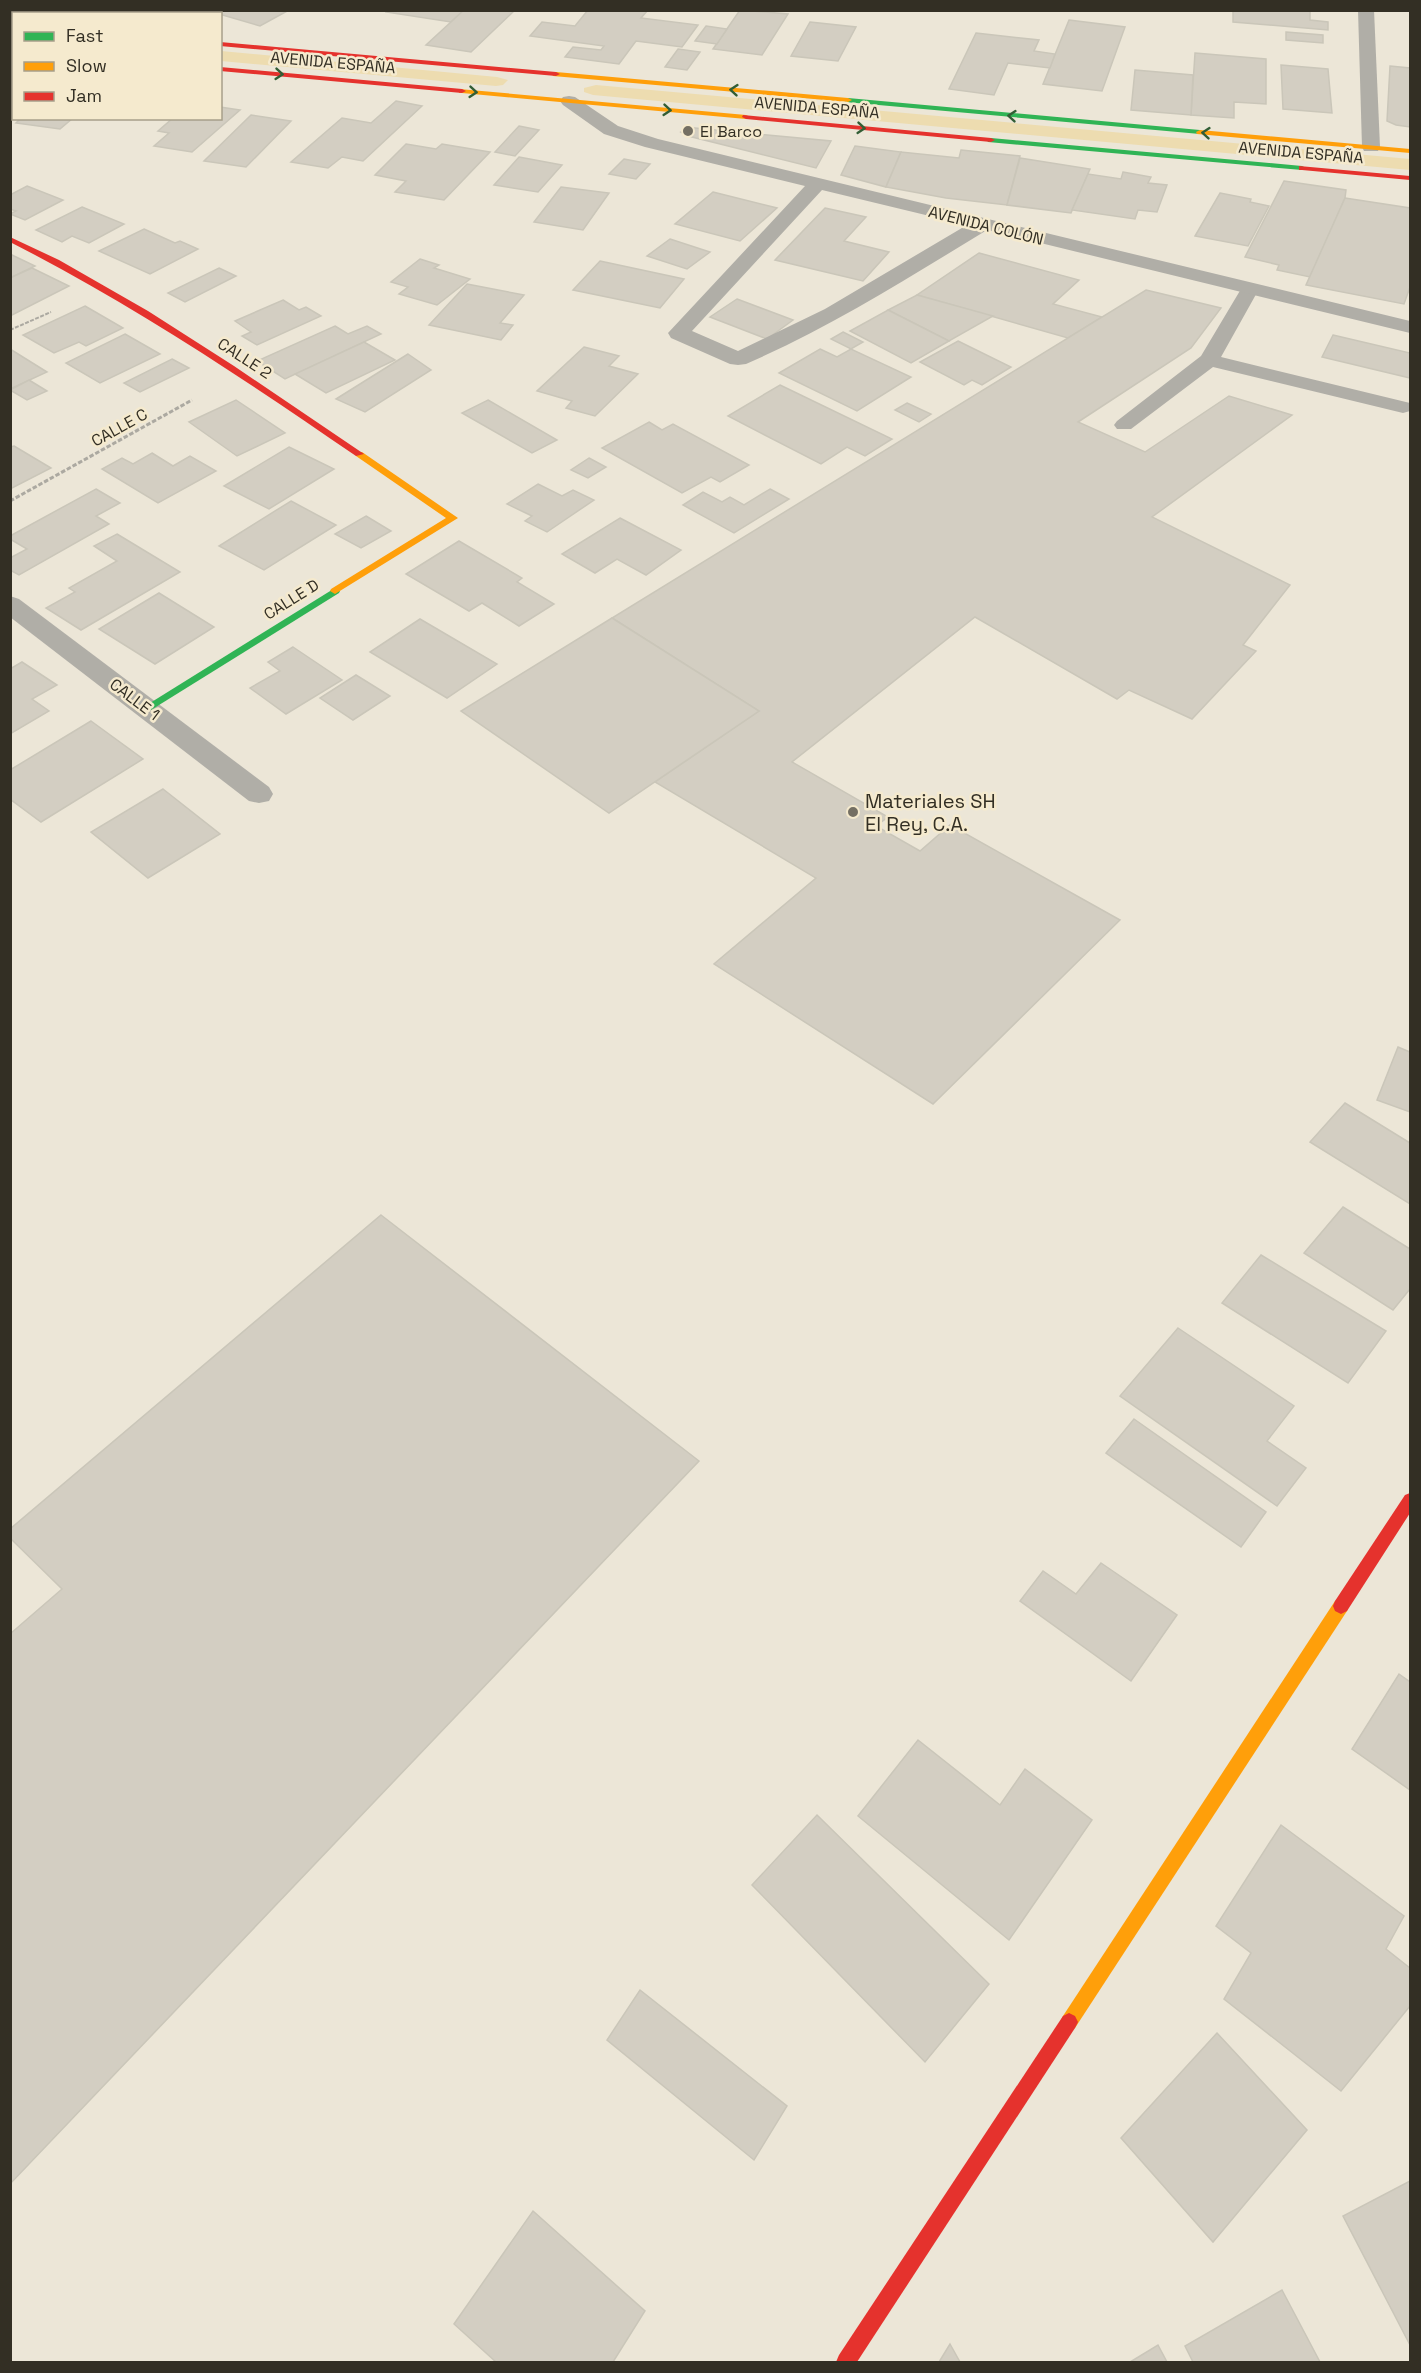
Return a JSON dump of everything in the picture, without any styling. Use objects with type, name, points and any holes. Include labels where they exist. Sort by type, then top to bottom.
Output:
[{"type":"main road","name":"AVENIDA ESPAÑA","points":[[222,44],[1410,151]]},
{"type":"main road","name":"AVENIDA ESPAÑA","points":[[222,69],[1410,178]]},
{"type":"main road","points":[[553,74],[569,101]]},
{"type":"main road","name":"CALLE 2","points":[[10,239],[87,278],[240,374],[453,518]]},
{"type":"main road","name":"CALLE D","points":[[147,708],[453,518]]},
{"type":"main road","points":[[846,2362],[1410,1500]]},
{"type":"street","points":[[1366,10],[1371,147]]},
{"type":"street","name":"AVENIDA COLÓN","points":[[569,101],[611,130],[627,136],[1410,327]]},
{"type":"street","points":[[817,184],[679,333],[738,359],[781,342],[812,326],[983,224]]},
{"type":"street","name":"CALLE 1","points":[[10,604],[259,794]]},
{"type":"lane","points":[[1124,425],[1209,360],[1250,289]]},
{"type":"lane","points":[[1209,360],[1403,407]]},
{"type":"path","name":"CALLE C","points":[[10,501],[240,374]]},
{"type":"shaded area","points":[[222,51],[497,77],[508,80],[503,85],[222,61]]},
{"type":"shaded area","points":[[596,85],[1410,159],[1410,170],[593,95],[584,92],[584,88]]},
{"type":"building","points":[[117,10],[161,10],[158,12],[118,12]]},
{"type":"building","points":[[225,10],[289,10],[260,26],[222,15]]},
{"type":"building","points":[[387,10],[464,10],[451,22],[386,12]]},
{"type":"building","points":[[464,10],[515,10],[471,52],[426,45]]},
{"type":"building","points":[[588,10],[648,10],[641,18],[698,25],[682,47],[636,41],[619,64],[565,57],[573,47],[601,50],[604,46],[530,36],[542,22],[575,26]]},
{"type":"building","points":[[740,10],[788,14],[762,55],[713,49]]},
{"type":"building","points":[[1233,10],[1310,10],[1310,20],[1328,22],[1328,30],[1233,22]]},
{"type":"building","points":[[1069,20],[1125,27],[1102,91],[1043,84]]},
{"type":"building","points":[[810,22],[856,27],[838,61],[791,56]]},
{"type":"building","points":[[706,26],[727,29],[717,44],[695,41]]},
{"type":"building","points":[[1286,32],[1323,35],[1323,43],[1286,40]]},
{"type":"building","points":[[976,33],[1039,40],[1034,51],[1055,54],[1050,68],[1008,63],[994,95],[949,89]]},
{"type":"building","points":[[678,49],[700,52],[687,70],[665,67]]},
{"type":"building","points":[[1195,53],[1266,59],[1266,104],[1234,102],[1234,118],[1191,115]]},
{"type":"building","points":[[1281,65],[1328,69],[1332,113],[1283,109]]},
{"type":"building","points":[[1390,66],[1410,68],[1410,127],[1387,121]]},
{"type":"building","points":[[1135,70],[1193,75],[1191,115],[1131,110]]},
{"type":"building","points":[[396,101],[422,106],[363,161],[342,157],[328,168],[291,162],[342,118],[371,123]]},
{"type":"building","points":[[222,107],[240,110],[192,152],[154,146],[169,133],[158,131],[171,120],[222,120]]},
{"type":"building","points":[[251,115],[291,121],[246,167],[204,161]]},
{"type":"building","points":[[19,120],[71,120],[60,129],[16,123]]},
{"type":"building","points":[[519,126],[539,130],[515,156],[495,152]]},
{"type":"building","points":[[691,128],[831,141],[816,168],[688,136],[681,132]]},
{"type":"building","points":[[406,144],[436,149],[442,144],[490,152],[444,200],[395,192],[406,181],[375,175]]},
{"type":"building","points":[[855,146],[901,152],[886,187],[841,175]]},
{"type":"building","points":[[961,150],[1020,156],[1007,205],[946,198],[886,187],[901,152],[959,158]]},
{"type":"building","points":[[519,157],[562,165],[538,192],[494,185]]},
{"type":"building","points":[[1020,158],[1090,169],[1071,213],[1007,205]]},
{"type":"building","points":[[624,159],[650,164],[636,179],[609,174]]},
{"type":"building","points":[[1123,172],[1151,177],[1148,183],[1167,185],[1157,212],[1138,210],[1135,219],[1072,210],[1088,174],[1121,179]]},
{"type":"building","points":[[1284,181],[1346,190],[1345,198],[1310,277],[1277,270],[1279,265],[1245,257]]},
{"type":"building","points":[[27,186],[63,200],[25,220],[10,214],[16,211],[10,209],[10,195]]},
{"type":"building","points":[[561,187],[609,193],[583,230],[534,222]]},
{"type":"building","points":[[713,192],[777,208],[740,241],[675,224]]},
{"type":"building","points":[[1220,193],[1251,199],[1250,202],[1269,206],[1248,246],[1195,236]]},
{"type":"building","points":[[1345,198],[1410,208],[1410,287],[1404,304],[1306,285]]},
{"type":"building","points":[[82,207],[124,224],[89,243],[72,236],[62,242],[36,230]]},
{"type":"building","points":[[825,208],[866,217],[844,241],[889,252],[863,281],[775,260]]},
{"type":"building","points":[[144,229],[175,243],[180,241],[198,249],[150,274],[99,251]]},
{"type":"building","points":[[670,239],[710,252],[687,269],[647,256]]},
{"type":"building","points":[[979,253],[1079,280],[1053,304],[1102,317],[1068,338],[917,295]]},
{"type":"building","points":[[10,254],[35,266],[10,278]]},
{"type":"building","points":[[420,259],[439,265],[434,268],[470,279],[437,305],[399,294],[408,287],[391,282]]},
{"type":"building","points":[[600,261],[684,279],[660,308],[573,290]]},
{"type":"building","points":[[32,268],[69,286],[10,316],[10,278]]},
{"type":"building","points":[[219,268],[236,276],[185,302],[168,293]]},
{"type":"building","points":[[467,284],[524,295],[500,323],[513,325],[501,340],[429,325]]},
{"type":"building","points":[[1146,290],[1221,308],[1191,348],[1078,422],[1145,452],[1229,396],[1292,415],[1152,517],[1290,585],[1243,645],[1256,651],[1192,719],[1129,690],[1117,699],[975,617],[792,762],[888,817],[876,826],[920,851],[950,825],[1120,920],[933,1104],[714,964],[816,878],[655,782],[759,711],[612,618]]},
{"type":"building","points":[[917,295],[993,316],[949,341],[888,310]]},
{"type":"building","points":[[737,299],[793,320],[767,339],[710,317]]},
{"type":"building","points":[[283,300],[299,310],[306,307],[321,316],[257,345],[242,336],[251,332],[235,321]]},
{"type":"building","points":[[85,306],[123,328],[86,346],[79,342],[54,353],[23,335]]},
{"type":"building","points":[[888,310],[949,341],[911,363],[850,331]]},
{"type":"building","points":[[335,326],[348,334],[367,326],[381,334],[285,379],[257,361]]},
{"type":"building","points":[[843,332],[863,342],[851,349],[831,339]]},
{"type":"building","points":[[125,334],[160,354],[100,383],[66,363]]},
{"type":"building","points":[[1333,335],[1410,353],[1410,378],[1322,357]]},
{"type":"building","points":[[958,341],[1011,367],[982,385],[972,380],[964,385],[920,362]]},
{"type":"building","points":[[364,342],[395,360],[326,393],[295,374]]},
{"type":"building","points":[[584,347],[619,356],[609,366],[638,374],[595,416],[566,408],[572,401],[537,391]]},
{"type":"building","points":[[10,349],[47,372],[10,389]]},
{"type":"building","points":[[820,349],[837,357],[851,349],[911,377],[857,411],[779,373]]},
{"type":"building","points":[[408,354],[431,370],[365,412],[336,399]]},
{"type":"building","points":[[172,359],[189,368],[140,392],[124,383]]},
{"type":"building","points":[[29,380],[47,391],[27,400],[10,390]]},
{"type":"building","points":[[780,385],[892,439],[865,456],[847,447],[821,464],[728,416]]},
{"type":"building","points":[[236,400],[285,433],[237,456],[189,422]]},
{"type":"building","points":[[488,400],[557,440],[532,453],[462,413]]},
{"type":"building","points":[[907,403],[931,414],[919,422],[895,410]]},
{"type":"building","points":[[649,422],[662,430],[673,424],[749,465],[720,482],[711,477],[682,493],[602,448]]},
{"type":"building","points":[[14,446],[51,468],[10,489],[10,447]]},
{"type":"building","points":[[289,447],[334,469],[269,509],[224,486]]},
{"type":"building","points":[[152,453],[173,466],[190,456],[216,471],[158,503],[102,469],[122,458],[133,464]]},
{"type":"building","points":[[589,458],[606,467],[588,478],[571,470]]},
{"type":"building","points":[[538,484],[562,496],[573,490],[594,500],[547,532],[525,521],[532,516],[507,504]]},
{"type":"building","points":[[96,489],[120,503],[96,516],[109,524],[19,575],[10,570],[10,558],[27,549],[10,539],[10,536]]},
{"type":"building","points":[[770,489],[789,499],[734,533],[683,505],[703,492],[722,502],[730,497],[744,505]]},
{"type":"building","points":[[291,501],[336,525],[264,570],[219,546]]},
{"type":"building","points":[[366,516],[391,531],[361,548],[335,534]]},
{"type":"building","points":[[620,518],[681,550],[646,575],[617,559],[595,573],[562,554]]},
{"type":"building","points":[[117,534],[180,572],[81,630],[46,608],[75,592],[69,588],[117,561],[94,546]]},
{"type":"building","points":[[459,541],[522,578],[517,582],[554,604],[519,626],[482,603],[469,611],[406,574]]},
{"type":"building","points":[[159,593],[214,627],[155,664],[99,629]]},
{"type":"building","points":[[612,618],[759,711],[609,813],[461,711]]},
{"type":"building","points":[[420,619],[497,664],[447,698],[370,652]]},
{"type":"building","points":[[293,647],[342,680],[286,714],[250,688],[280,671],[268,662]]},
{"type":"building","points":[[22,662],[57,685],[32,699],[49,711],[10,734],[10,669]]},
{"type":"building","points":[[356,675],[390,696],[353,720],[320,698]]},
{"type":"building","points":[[91,721],[143,759],[41,822],[10,799],[10,770]]},
{"type":"building","points":[[163,789],[220,834],[148,878],[91,832]]},
{"type":"building","points":[[1398,1047],[1410,1052],[1410,1112],[1377,1100]]},
{"type":"building","points":[[1345,1103],[1410,1143],[1410,1204],[1310,1142]]},
{"type":"building","points":[[1343,1207],[1410,1249],[1410,1289],[1393,1310],[1304,1253]]},
{"type":"building","points":[[381,1215],[699,1461],[10,2184],[10,1634],[62,1589],[10,1538],[10,1529]]},
{"type":"building","points":[[1261,1255],[1386,1331],[1348,1383],[1222,1303]]},
{"type":"building","points":[[1178,1328],[1294,1406],[1267,1441],[1306,1468],[1277,1506],[1120,1396]]},
{"type":"building","points":[[1134,1419],[1266,1512],[1241,1547],[1106,1453]]},
{"type":"building","points":[[1101,1563],[1177,1615],[1131,1681],[1020,1601],[1043,1571],[1076,1594]]},
{"type":"building","points":[[1399,1674],[1410,1682],[1410,1790],[1352,1749]]},
{"type":"building","points":[[918,1740],[1000,1805],[1025,1769],[1092,1820],[1009,1940],[858,1816]]},
{"type":"building","points":[[817,1815],[989,1984],[925,2062],[752,1885]]},
{"type":"building","points":[[1281,1825],[1404,1916],[1386,1949],[1410,1968],[1410,2006],[1341,2091],[1224,1999],[1251,1953],[1216,1926]]},
{"type":"building","points":[[640,1990],[787,2106],[754,2160],[607,2040]]},
{"type":"building","points":[[1217,2033],[1307,2130],[1213,2242],[1121,2138]]},
{"type":"building","points":[[1410,2181],[1410,2345],[1343,2216]]},
{"type":"building","points":[[533,2211],[645,2311],[613,2362],[496,2362],[454,2324]]},
{"type":"building","points":[[1282,2290],[1320,2362],[1193,2362],[1185,2346]]},
{"type":"building","points":[[950,2344],[960,2362],[939,2362]]},
{"type":"building","points":[[1158,2345],[1167,2362],[1130,2362]]},
{"type":"traffic: fast","points":[[848,100],[1200,132]]},
{"type":"traffic: fast","points":[[991,140],[1302,168]]},
{"type":"traffic: fast","points":[[147,708],[335,591]]},
{"type":"traffic: slow","points":[[556,74],[848,100]]},
{"type":"traffic: slow","points":[[462,91],[746,117]]},
{"type":"traffic: slow","points":[[1200,132],[1410,151]]},
{"type":"traffic: slow","points":[[335,591],[453,518],[359,454]]},
{"type":"traffic: slow","points":[[1069,2022],[1341,1606]]},
{"type":"traffic: jam","points":[[222,44],[556,74]]},
{"type":"traffic: jam","points":[[222,69],[462,91]]},
{"type":"traffic: jam","points":[[746,117],[991,140]]},
{"type":"traffic: jam","points":[[1302,168],[1410,178]]},
{"type":"traffic: jam","points":[[10,239],[56,262],[145,313],[359,454]]},
{"type":"traffic: jam","points":[[1341,1606],[1410,1500]]},
{"type":"traffic: jam","points":[[846,2362],[1069,2022]]},
{"type":"place","name":"El Barco","points":[[688,131]]},
{"type":"place","name":"Materiales SH El Rey, C.A.","points":[[853,812]]}]
